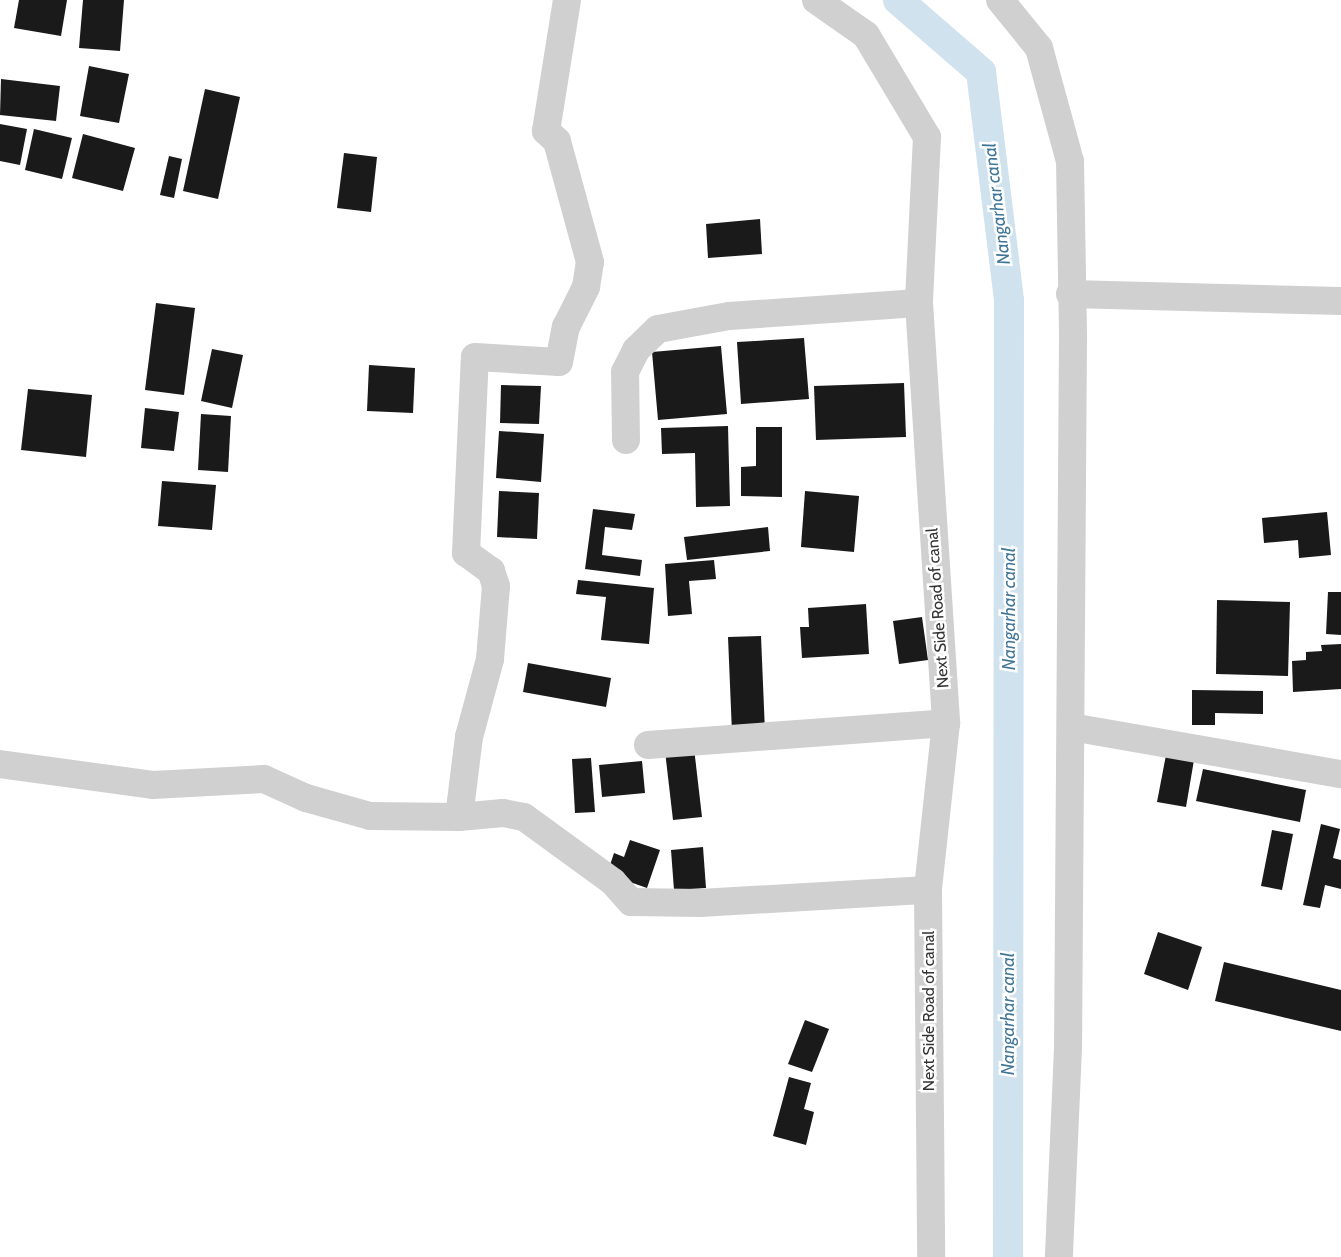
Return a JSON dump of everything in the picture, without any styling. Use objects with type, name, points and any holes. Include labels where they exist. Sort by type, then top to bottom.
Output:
[{"type":"street","points":[[459,817],[469,737],[490,659],[496,586],[491,571],[466,553],[475,357],[559,362],[566,327],[586,287],[590,262],[557,142],[546,130],[567,0]]},
{"type":"street","name":"Next Side Road of canal","points":[[816,0],[866,35],[927,137],[919,303],[946,722],[928,890],[931,1257]]},
{"type":"street","points":[[1000,0],[1039,48],[1070,161],[1070,294],[1073,338],[1068,1048],[1059,1257]]},
{"type":"street","points":[[1070,294],[1341,301]]},
{"type":"street","points":[[626,440],[625,372],[636,350],[658,329],[729,316],[919,303]]},
{"type":"street","points":[[648,744],[946,722]]},
{"type":"street","points":[[1071,727],[1341,774]]},
{"type":"street","points":[[0,764],[153,785],[264,779],[306,798],[370,816],[459,817],[503,813],[524,817],[613,882],[631,902],[700,903],[928,890]]},
{"type":"building","points":[[19,0],[67,0],[61,36],[14,28]]},
{"type":"building","points":[[83,0],[124,0],[120,51],[79,48]]},
{"type":"building","points":[[89,66],[129,74],[119,123],[80,116]]},
{"type":"building","points":[[1,79],[60,86],[56,121],[0,115]]},
{"type":"building","points":[[205,89],[240,97],[218,199],[183,191]]},
{"type":"building","points":[[0,124],[27,129],[20,165],[0,161]]},
{"type":"building","points":[[34,129],[72,138],[62,179],[25,170]]},
{"type":"building","points":[[83,134],[135,148],[123,191],[72,178]]},
{"type":"building","points":[[344,153],[377,157],[371,212],[337,208]]},
{"type":"building","points":[[169,156],[182,159],[174,198],[160,195]]},
{"type":"building","points":[[760,219],[762,254],[708,258],[706,224]]},
{"type":"building","points":[[156,303],[195,308],[184,395],[145,390]]},
{"type":"building","points":[[804,338],[809,399],[741,404],[737,342]]},
{"type":"building","points":[[721,346],[727,414],[658,420],[652,352]]},
{"type":"building","points":[[212,349],[243,355],[232,408],[201,401]]},
{"type":"building","points":[[369,365],[415,368],[413,413],[367,411]]},
{"type":"building","points":[[904,383],[906,437],[816,440],[814,386]]},
{"type":"building","points":[[501,385],[541,386],[539,424],[500,423]]},
{"type":"building","points":[[28,389],[92,395],[86,457],[21,450]]},
{"type":"building","points":[[145,408],[179,412],[174,451],[141,448]]},
{"type":"building","points":[[201,414],[231,416],[228,472],[198,470]]},
{"type":"building","points":[[728,426],[730,506],[696,507],[695,453],[662,454],[661,428]]},
{"type":"building","points":[[756,427],[782,427],[782,497],[741,496],[741,467],[756,466]]},
{"type":"building","points":[[499,431],[544,434],[541,482],[496,478]]},
{"type":"building","points":[[162,481],[216,485],[212,530],[158,526]]},
{"type":"building","points":[[499,491],[539,493],[537,539],[497,537]]},
{"type":"building","points":[[805,491],[859,496],[854,552],[801,547]]},
{"type":"building","points":[[593,509],[635,514],[632,530],[605,527],[602,555],[642,560],[640,576],[585,569]]},
{"type":"building","points":[[1327,512],[1331,555],[1299,558],[1298,540],[1264,543],[1262,518]]},
{"type":"building","points":[[768,527],[770,551],[687,560],[684,537]]},
{"type":"building","points":[[714,560],[716,579],[689,581],[692,614],[668,616],[665,564]]},
{"type":"building","points":[[578,580],[654,588],[649,644],[601,640],[606,597],[576,594]]},
{"type":"building","points":[[1328,592],[1341,592],[1341,635],[1326,634]]},
{"type":"building","points":[[1217,600],[1290,602],[1288,676],[1216,674]]},
{"type":"building","points":[[866,604],[869,654],[802,658],[800,627],[809,627],[808,608]]},
{"type":"building","points":[[922,617],[928,660],[899,664],[893,621]]},
{"type":"building","points":[[761,636],[765,732],[732,733],[728,637]]},
{"type":"building","points":[[1341,644],[1341,689],[1293,692],[1292,661],[1306,660],[1306,652],[1322,651],[1321,645]]},
{"type":"building","points":[[528,663],[611,678],[606,707],[523,692]]},
{"type":"building","points":[[1192,690],[1263,691],[1263,714],[1215,713],[1215,725],[1192,725]]},
{"type":"building","points":[[694,748],[702,817],[673,820],[665,751]]},
{"type":"building","points":[[1166,755],[1194,760],[1186,807],[1157,802]]},
{"type":"building","points":[[591,758],[595,812],[575,813],[572,759]]},
{"type":"building","points":[[642,761],[645,793],[602,797],[599,765]]},
{"type":"building","points":[[1203,769],[1306,790],[1300,822],[1196,801]]},
{"type":"building","points":[[1321,824],[1340,829],[1333,858],[1341,860],[1341,889],[1325,885],[1320,908],[1303,905]]},
{"type":"building","points":[[1272,830],[1293,834],[1282,890],[1261,886]]},
{"type":"building","points":[[630,840],[660,850],[647,888],[607,874],[614,853],[624,857]]},
{"type":"building","points":[[703,847],[706,888],[674,890],[671,850]]},
{"type":"building","points":[[1158,932],[1202,947],[1188,990],[1144,974]]},
{"type":"building","points":[[1224,962],[1341,990],[1341,1031],[1215,1001]]},
{"type":"building","points":[[805,1020],[829,1029],[812,1072],[788,1064]]},
{"type":"building","points":[[789,1077],[811,1083],[804,1109],[814,1112],[806,1145],[773,1136]]},
{"type":"waterway","name":"Nangarhar canal","points":[[898,0],[981,72],[1009,301],[1008,1257]]}]
